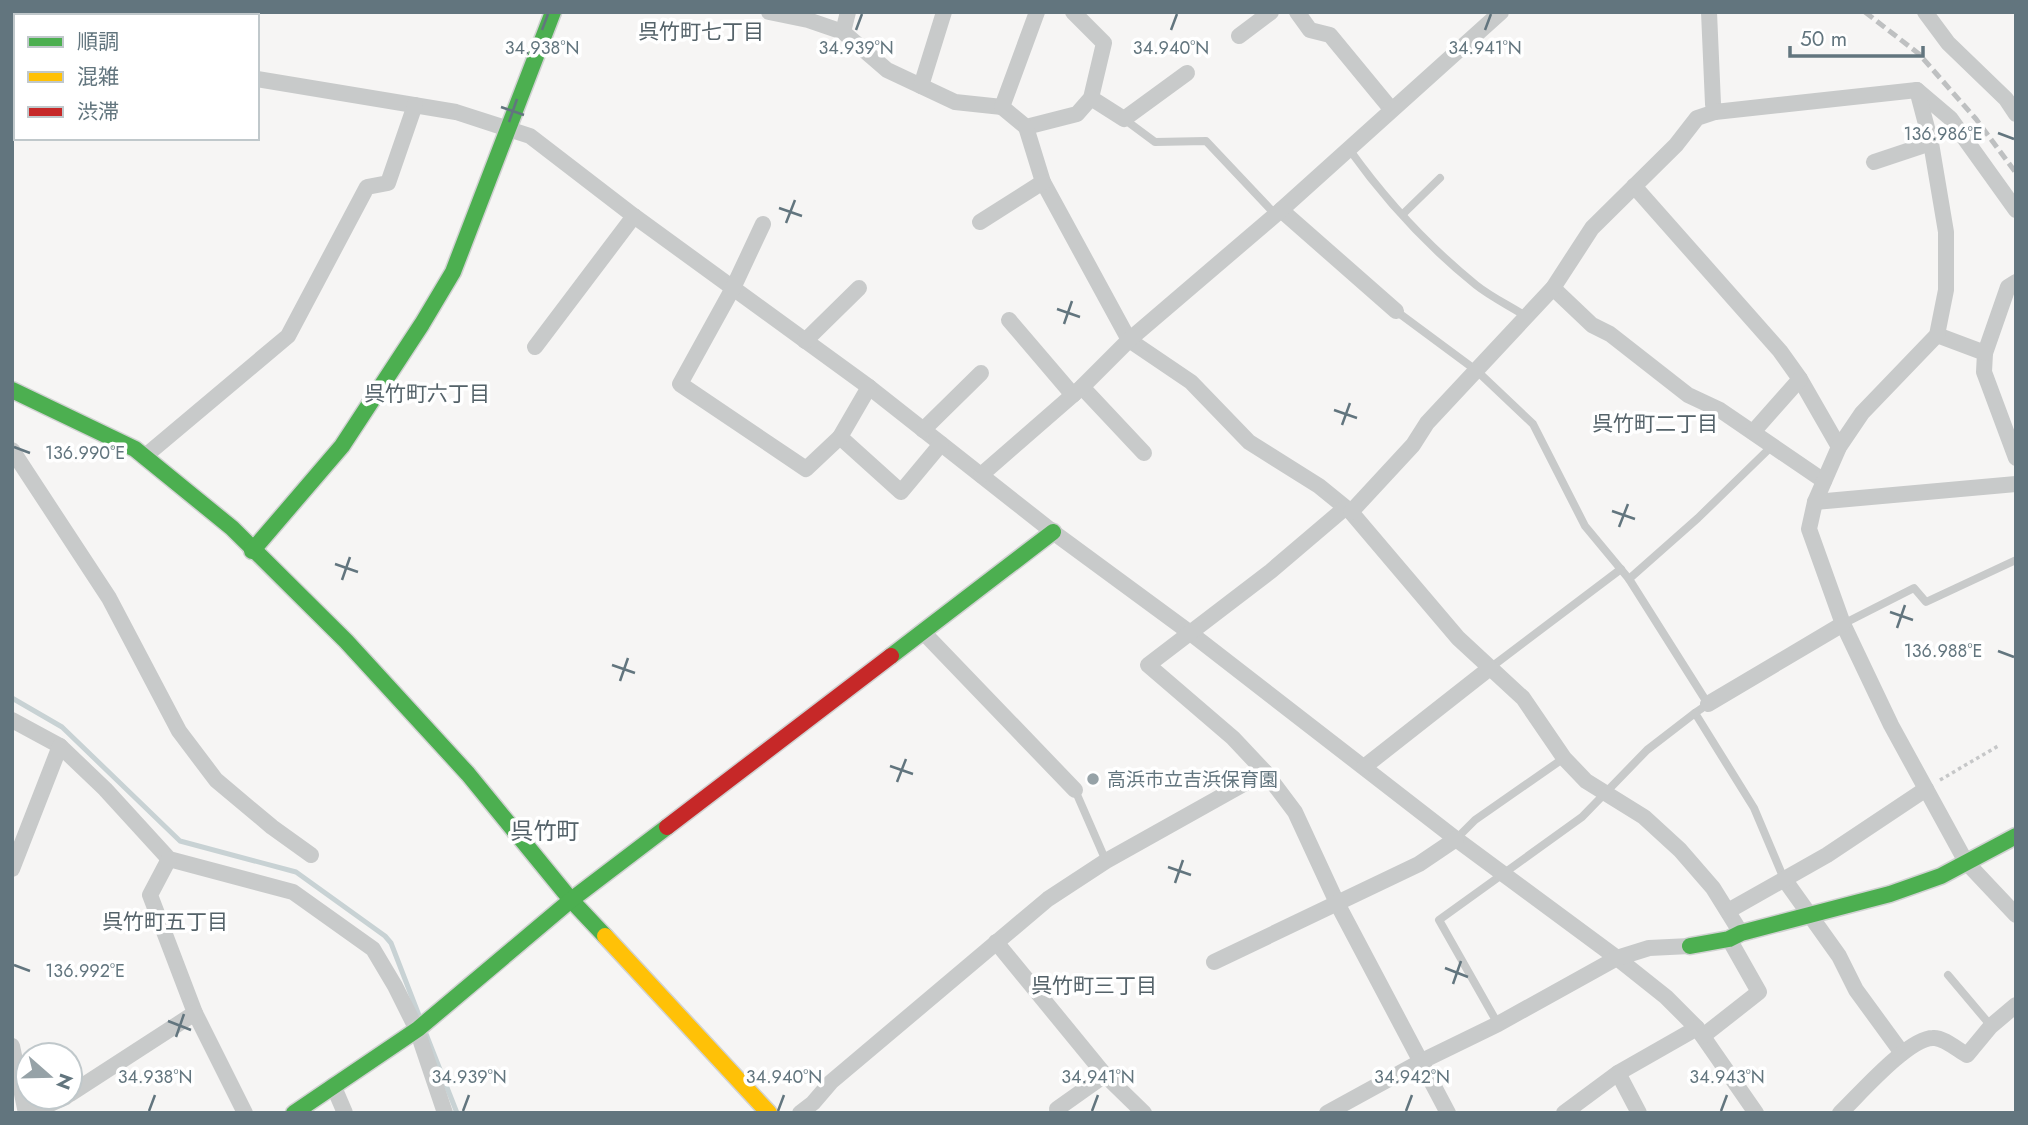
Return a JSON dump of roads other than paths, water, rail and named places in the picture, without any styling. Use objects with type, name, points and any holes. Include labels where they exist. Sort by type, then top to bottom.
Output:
[{"type":"street","points":[[252,551],[342,446],[453,272],[553,12]]},
{"type":"street","points":[[769,12],[808,19],[843,32],[887,70],[955,102],[1002,107],[1026,127],[1042,182],[1129,340],[1153,359],[1191,382],[1249,442],[1320,486],[1348,510],[1458,638],[1523,698],[1564,758],[1586,781],[1643,817],[1680,850],[1713,888],[1728,911],[1735,936],[1759,992],[1700,1032],[1618,1073],[1564,1113]]},
{"type":"street","points":[[843,32],[848,12]]},
{"type":"street","points":[[921,86],[944,12]]},
{"type":"street","points":[[1002,107],[1037,12]]},
{"type":"street","points":[[1026,127],[1077,114],[1091,98],[1104,43],[1073,12]]},
{"type":"street","points":[[1239,36],[1271,12]]},
{"type":"street","points":[[1297,12],[1310,30],[1330,35],[1391,108]]},
{"type":"street","points":[[981,475],[1077,391],[1129,340],[1278,212],[1501,12]]},
{"type":"street","points":[[1709,12],[1715,112]]},
{"type":"street","points":[[1925,12],[1948,43],[2011,97],[2016,114]]},
{"type":"street","points":[[1940,12],[1948,43]]},
{"type":"street","points":[[1091,98],[1124,119],[1187,73]]},
{"type":"street","points":[[259,79],[456,113],[530,136],[634,216],[869,387],[1053,533],[1189,632],[1456,839],[1617,958],[1665,997],[1700,1032],[1756,1113]]},
{"type":"street","points":[[1917,90],[1931,143],[1946,232],[1946,290],[1937,335],[1862,413],[1839,447],[1815,502],[1809,529],[1843,624],[1891,725],[1966,862],[2016,915]]},
{"type":"street","points":[[1448,1113],[1338,905],[1295,812],[1265,772],[1233,738],[1148,665],[1348,510],[1413,445],[1427,423],[1553,288],[1592,228],[1676,145],[1698,118],[1715,112],[1917,90],[1950,118],[2016,210]]},
{"type":"street","points":[[144,457],[288,337],[367,187],[388,183],[415,106]]},
{"type":"street","points":[[1874,162],[1931,143]]},
{"type":"street","points":[[980,222],[1042,182]]},
{"type":"street","points":[[1634,186],[1780,351],[1800,379],[1839,447]]},
{"type":"street","points":[[1278,212],[1396,311]]},
{"type":"street","points":[[535,347],[634,216]]},
{"type":"street","points":[[763,224],[733,288],[680,384],[806,469],[840,437],[869,387]]},
{"type":"street","points":[[2016,282],[2008,287],[1985,353],[1984,372],[2016,458]]},
{"type":"street","points":[[806,341],[859,288]]},
{"type":"street","points":[[1553,288],[1592,324],[1610,334],[1688,395],[1720,410],[1825,481]]},
{"type":"street","points":[[1009,320],[1077,391],[1144,453]]},
{"type":"street","points":[[1937,335],[1985,353]]},
{"type":"street","points":[[923,430],[981,373]]},
{"type":"street","points":[[1754,432],[1800,379]]},
{"type":"street","points":[[12,390],[135,449],[232,528],[252,551],[346,641],[468,774],[571,900],[769,1113]]},
{"type":"street","points":[[840,437],[901,492],[941,444]]},
{"type":"street","points":[[12,450],[108,598],[179,731],[216,780],[272,827],[311,855]]},
{"type":"street","points":[[1815,502],[2016,484]]},
{"type":"street","points":[[294,1113],[417,1030],[571,900],[1053,533]]},
{"type":"street","points":[[1701,709],[1843,624]]},
{"type":"street","points":[[924,633],[1075,790]]},
{"type":"street","points":[[1364,767],[1490,668]]},
{"type":"street","points":[[12,720],[60,746],[105,789],[169,859],[293,892],[373,948],[417,1030],[444,1113]]},
{"type":"street","points":[[12,869],[60,746]]},
{"type":"street","points":[[800,1113],[813,1104],[831,1082],[1048,900],[1106,861],[1265,772]]},
{"type":"street","points":[[1728,911],[1827,855],[1926,789]]},
{"type":"street","points":[[1327,1113],[1420,1062],[1498,1024],[1617,958],[1648,948],[1690,946],[1735,936],[1889,894],[1941,876],[2016,836]]},
{"type":"street","points":[[1214,962],[1419,864],[1456,839]]},
{"type":"street","points":[[169,859],[150,895],[195,1013],[245,1113]]},
{"type":"street","points":[[1784,878],[1839,956],[1856,990],[1902,1053]]},
{"type":"street","points":[[996,942],[1105,1075],[1144,1113]]},
{"type":"street","points":[[1840,1113],[1902,1053],[1923,1039],[1937,1037],[1967,1055],[1991,1026],[2016,1005]]},
{"type":"street","points":[[84,1086],[195,1013]]},
{"type":"street","points":[[12,1046],[28,1113]]},
{"type":"street","points":[[1618,1073],[1639,1113]]},
{"type":"street","points":[[1058,1109],[1105,1075]]},
{"type":"street","points":[[333,1085],[345,1113]]},
{"type":"lane","points":[[1124,119],[1155,142],[1206,141],[1278,212]]},
{"type":"lane","points":[[1349,149],[1364,171],[1403,214],[1477,286],[1527,317]]},
{"type":"lane","points":[[1403,214],[1440,178]]},
{"type":"lane","points":[[1396,311],[1477,371],[1533,424],[1585,526],[1629,579],[1701,709],[1754,808],[1784,878]]},
{"type":"lane","points":[[1629,579],[1698,518],[1772,446]]},
{"type":"lane","points":[[1843,624],[1914,587],[1926,602],[2016,560]]},
{"type":"lane","points":[[1490,668],[1620,569]]},
{"type":"lane","points":[[1498,1024],[1439,920],[1582,817],[1647,750],[1701,709]]},
{"type":"lane","points":[[1456,839],[1475,820],[1564,758]]},
{"type":"lane","points":[[1075,790],[1106,861]]},
{"type":"lane","points":[[1948,975],[1991,1026]]},
{"type":"waterway","points":[[12,698],[62,727],[180,841],[296,872],[385,936],[391,943],[420,1018]]},
{"type":"waterway","points":[[426,1034],[457,1113]]},
{"type":"railway","points":[[1865,12],[1919,54],[1976,119],[2016,173]]},
{"type":"place","name":"高浜市立吉浜保育園","points":[[1093,779]]},
{"type":"district","name":"呉竹町七丁目","points":[[701,32]]},
{"type":"district","name":"呉竹町六丁目","points":[[427,394]]},
{"type":"district","name":"呉竹町二丁目","points":[[1655,424]]},
{"type":"district","name":"呉竹町","points":[[545,831]]},
{"type":"district","name":"呉竹町五丁目","points":[[165,922]]},
{"type":"district","name":"呉竹町三丁目","points":[[1094,986]]}]
